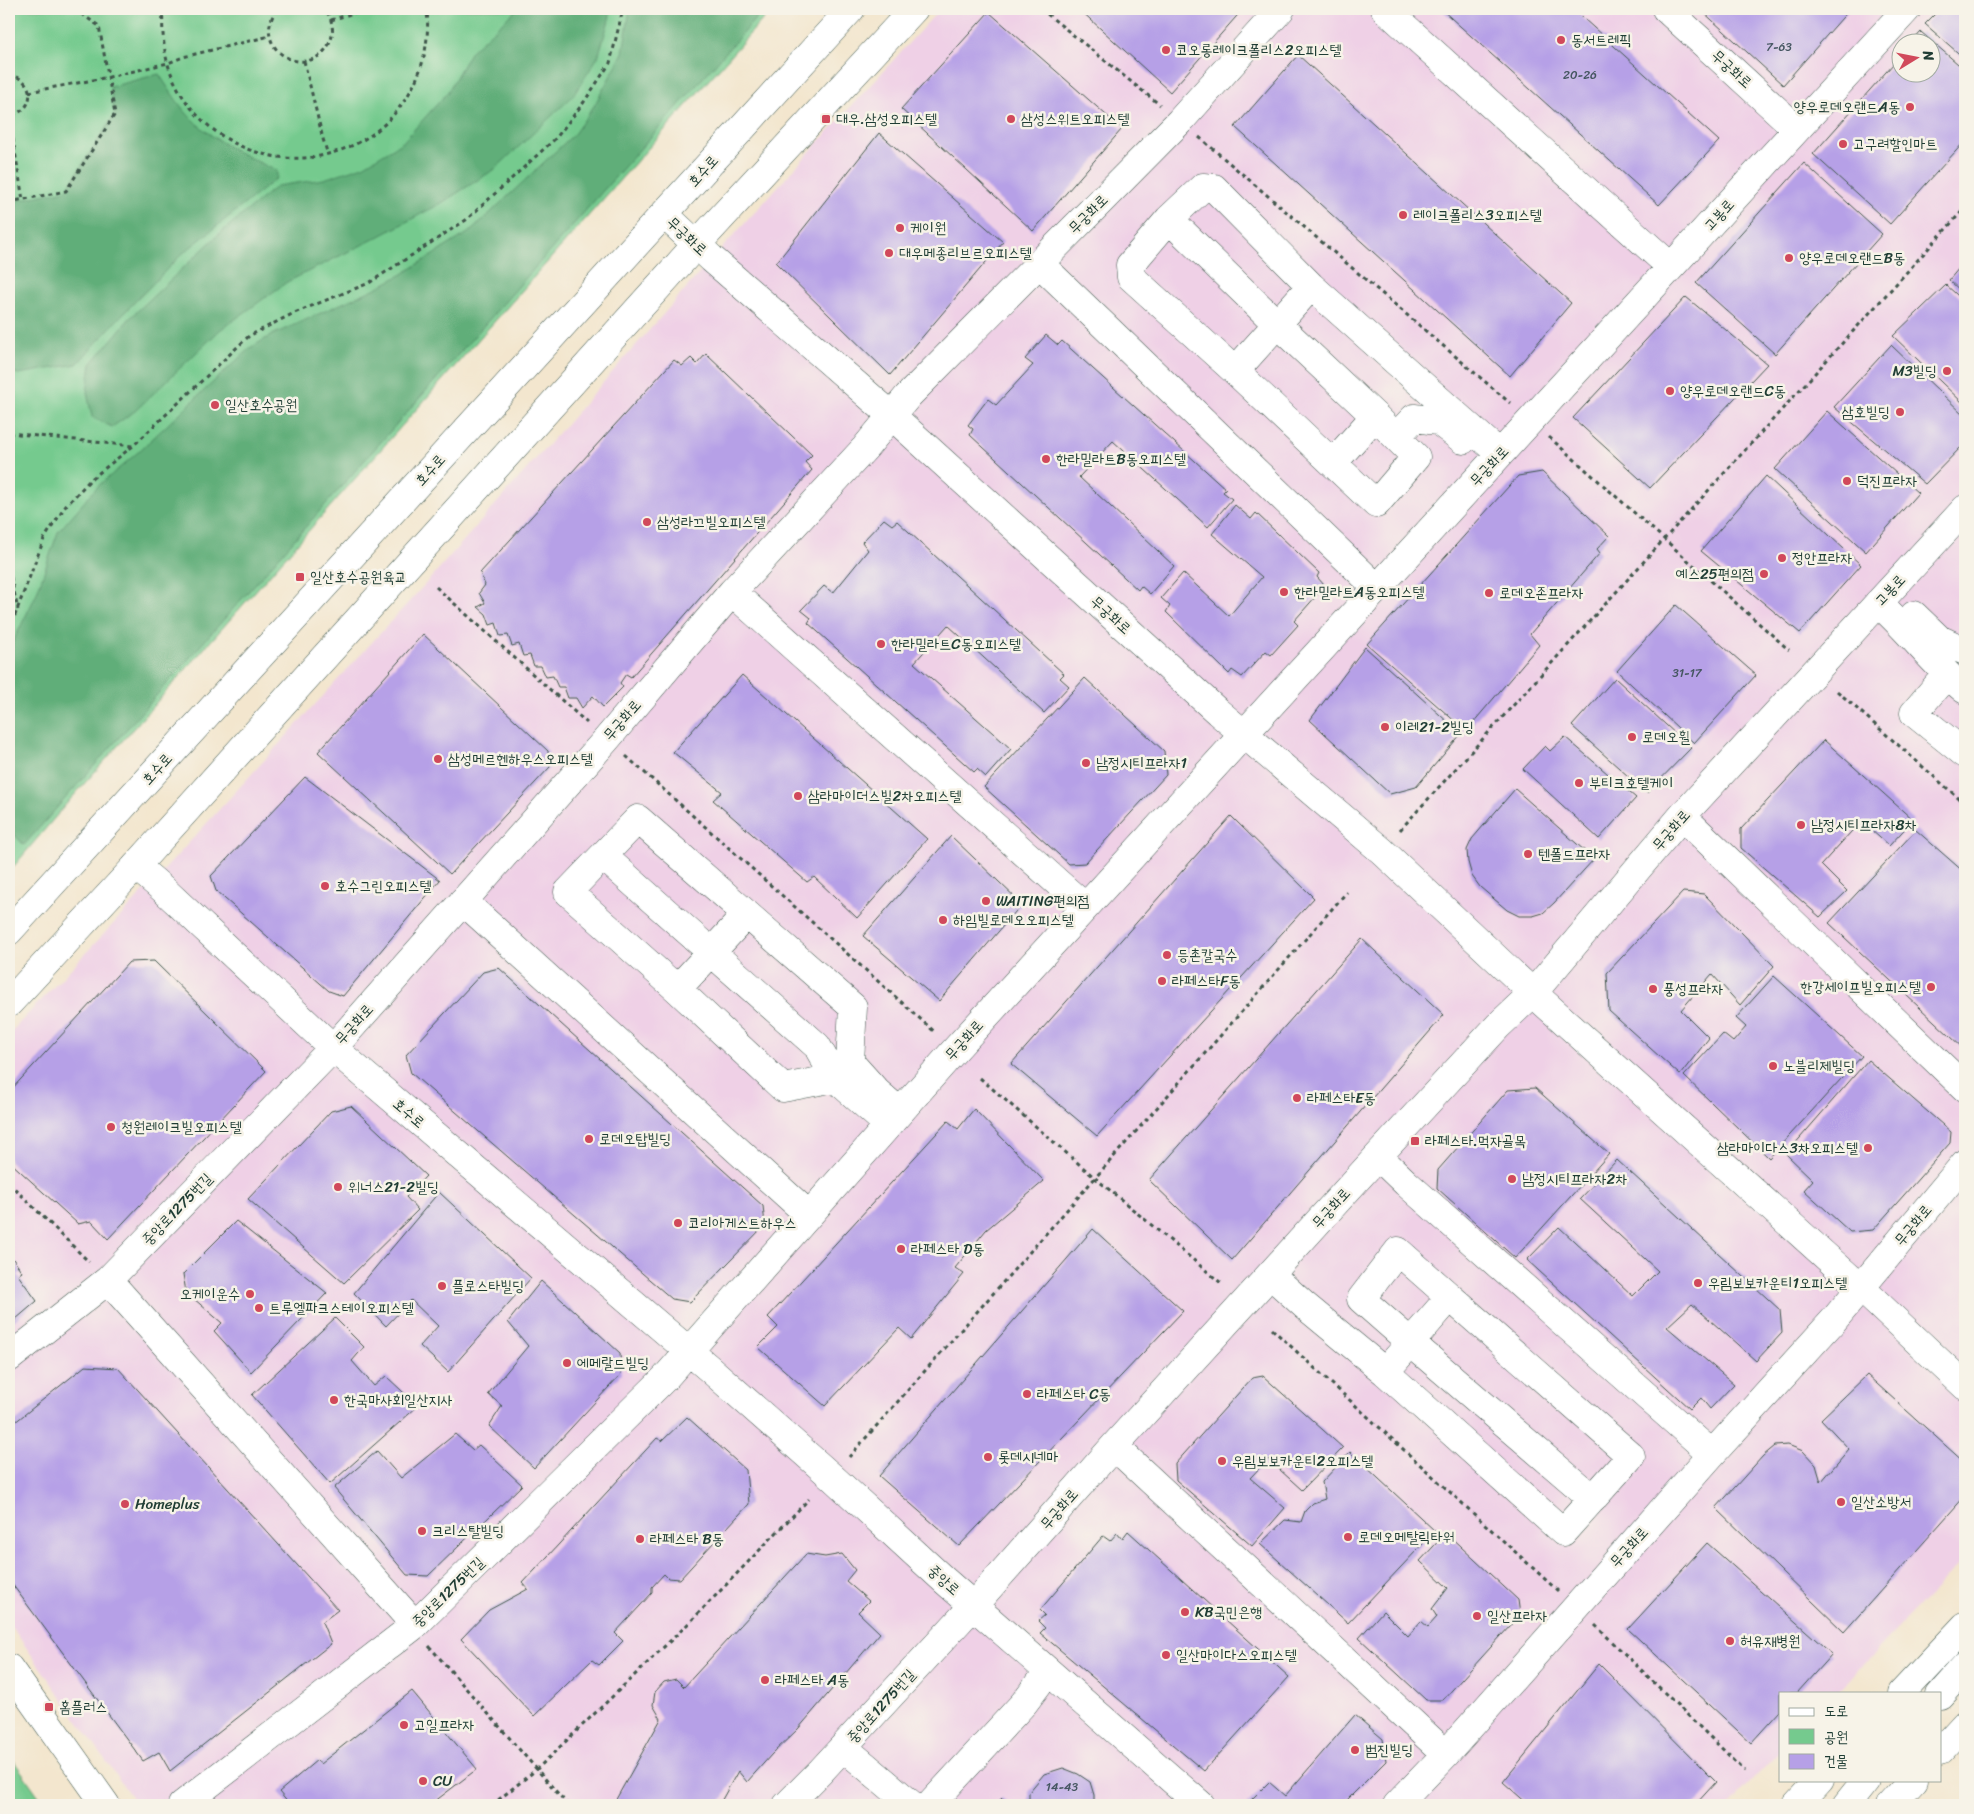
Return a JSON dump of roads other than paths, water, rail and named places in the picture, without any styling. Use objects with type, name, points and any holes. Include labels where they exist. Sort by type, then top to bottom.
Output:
[{"type":"street","name":"호수로","points":[[9,931],[851,9]]},
{"type":"street","points":[[9,1003],[136,866],[697,244],[914,9]]},
{"type":"street","name":"무궁화로","points":[[333,1048],[606,740],[732,592],[865,448],[891,415],[1180,120],[1281,9]]},
{"type":"street","points":[[1385,9],[1670,267]]},
{"type":"street","name":"무궁화로","points":[[1666,9],[1797,129]]},
{"type":"street","name":"고봉로","points":[[1539,428],[1670,267],[1907,9]]},
{"type":"street","points":[[1169,219],[1276,324],[1376,416],[1416,457],[1376,504],[1235,371],[1131,277],[1130,265],[1169,219],[1198,190],[1204,187],[1214,188],[1311,286],[1495,460]]},
{"type":"street","name":"무궁화로","points":[[664,214],[712,259],[891,415],[1210,706],[1382,851],[1533,993],[1861,1288],[1965,1386]]},
{"type":"street","points":[[1039,263],[1377,588]]},
{"type":"street","points":[[1235,371],[1311,286]]},
{"type":"street","points":[[1333,463],[1376,416]]},
{"type":"street","points":[[1396,437],[1414,418],[1438,421],[1466,442],[1495,460]]},
{"type":"street","name":"무궁화로","points":[[689,1352],[894,1119],[1377,588],[1495,460],[1539,428]]},
{"type":"street","name":"고봉로","points":[[1815,672],[1883,598],[1960,524]]},
{"type":"street","points":[[732,592],[1085,907]]},
{"type":"street","points":[[1883,598],[1908,608],[1939,639],[1965,651]]},
{"type":"street","points":[[1883,598],[1901,624],[1956,682],[1914,713],[1965,754]]},
{"type":"street","name":"무궁화로","points":[[974,1606],[1114,1446],[1378,1156],[1498,1026],[1533,993],[1682,816],[1815,672]]},
{"type":"street","points":[[1682,816],[1965,1088]]},
{"type":"street","points":[[835,1078],[783,1088],[677,989],[568,892],[638,818],[746,915],[853,1006],[850,1062],[877,1092],[894,1119]]},
{"type":"street","points":[[603,856],[817,1046],[835,1078],[894,1119]]},
{"type":"street","name":"호수로","points":[[136,866],[333,1048],[689,1352]]},
{"type":"street","points":[[463,901],[809,1215]]},
{"type":"street","points":[[677,989],[746,915]]},
{"type":"street","name":"중앙로1275번길","points":[[9,1358],[333,1048]]},
{"type":"street","points":[[1378,1156],[1406,1183],[1712,1454]]},
{"type":"street","name":"무궁화로","points":[[1397,1805],[1446,1754],[1861,1288],[1965,1163]]},
{"type":"street","points":[[1277,1268],[1304,1305],[1385,1372],[1563,1532],[1593,1499],[1631,1456],[1398,1251],[1361,1299],[1593,1499]]},
{"type":"street","points":[[1277,1268],[1310,1288],[1359,1331],[1400,1334]]},
{"type":"street","points":[[100,1272],[422,1635]]},
{"type":"street","points":[[1385,1372],[1400,1334],[1450,1297]]},
{"type":"street","name":"중앙로1275번길","points":[[182,1805],[422,1635],[689,1352]]},
{"type":"street","name":"중앙로","points":[[689,1352],[1201,1805]]},
{"type":"street","points":[[1114,1446],[1446,1754]]},
{"type":"street","name":"중앙로1275번길","points":[[787,1805],[974,1606]]},
{"type":"street","points":[[1903,1692],[1965,1626]]},
{"type":"street","points":[[1942,1694],[1965,1667]]},
{"type":"street","points":[[9,1668],[106,1805]]},
{"type":"street","points":[[930,1805],[1024,1703],[1048,1671]]},
{"type":"street","points":[[1942,1749],[1965,1724]]},
{"type":"street","points":[[843,1747],[912,1805]]},
{"type":"street","points":[[1797,1805],[1818,1782]]},
{"type":"street","points":[[1846,1805],[1864,1782]]},
{"type":"street","points":[[1890,1805],[1911,1782]]},
{"type":"place","name":"동서트레픽","points":[[1561,40]]},
{"type":"place","name":"코오롱레이크폴리스2오피스텔","points":[[1166,50]]},
{"type":"place","name":"양우로데오랜드A동","points":[[1910,107]]},
{"type":"place","name":"대우.삼성오피스텔","points":[[826,119]]},
{"type":"place","name":"삼성스위트오피스텔","points":[[1011,119]]},
{"type":"place","name":"고구려할인마트","points":[[1843,144]]},
{"type":"place","name":"레이크폴리스3오피스텔","points":[[1403,215]]},
{"type":"place","name":"케이원","points":[[900,228]]},
{"type":"place","name":"대우메종리브르오피스텔","points":[[889,253]]},
{"type":"place","name":"양우로데오랜드B동","points":[[1789,258]]},
{"type":"place","name":"M3빌딩","points":[[1947,371]]},
{"type":"place","name":"양우로데오랜드C동","points":[[1670,391]]},
{"type":"place","name":"일산호수공원","points":[[215,405]]},
{"type":"place","name":"삼호빌딩","points":[[1900,412]]},
{"type":"place","name":"한라밀라트B동오피스텔","points":[[1046,459]]},
{"type":"place","name":"덕진프라자","points":[[1847,481]]},
{"type":"place","name":"삼성라끄빌오피스텔","points":[[647,522]]},
{"type":"place","name":"정안프라자","points":[[1782,558]]},
{"type":"place","name":"예스25편의점","points":[[1764,574]]},
{"type":"place","name":"일산호수공원육교","points":[[300,577]]},
{"type":"place","name":"한라밀라트A동오피스텔","points":[[1284,592]]},
{"type":"place","name":"로데오존프라자","points":[[1489,593]]},
{"type":"place","name":"한라밀라트C동오피스텔","points":[[881,644]]},
{"type":"place","name":"이레21-2빌딩","points":[[1385,727]]},
{"type":"place","name":"로데오휠","points":[[1632,737]]},
{"type":"place","name":"삼성메르헨하우스오피스텔","points":[[438,759]]},
{"type":"place","name":"남정시티프라자1","points":[[1086,763]]},
{"type":"place","name":"부티크호텔케이","points":[[1579,783]]},
{"type":"place","name":"삼라마이더스빌2차오피스텔","points":[[798,796]]},
{"type":"place","name":"남정시티프라자8차","points":[[1801,825]]},
{"type":"place","name":"텐폴드프라자","points":[[1528,854]]},
{"type":"place","name":"호수그린오피스텔","points":[[325,886]]},
{"type":"place","name":"WAITING편의점","points":[[986,901]]},
{"type":"place","name":"하임빌로데오오피스텔","points":[[943,920]]},
{"type":"place","name":"등촌칼국수","points":[[1167,955]]},
{"type":"place","name":"라페스타F동","points":[[1162,981]]},
{"type":"place","name":"한강세이프빌오피스텔","points":[[1931,987]]},
{"type":"place","name":"풍성프라자","points":[[1653,989]]},
{"type":"place","name":"노블리제빌딩","points":[[1773,1066]]},
{"type":"place","name":"라페스타E동","points":[[1297,1098]]},
{"type":"place","name":"청원레이크빌오피스텔","points":[[111,1127]]},
{"type":"place","name":"로데오탑빌딩","points":[[589,1139]]},
{"type":"place","name":"라페스타.먹자골목","points":[[1415,1141]]},
{"type":"place","name":"삼라마이다스3차오피스텔","points":[[1868,1148]]},
{"type":"place","name":"남정시티프라자2차","points":[[1512,1179]]},
{"type":"place","name":"위너스21-2빌딩","points":[[338,1187]]},
{"type":"place","name":"코리아게스트하우스","points":[[678,1223]]},
{"type":"place","name":"라페스타 D동","points":[[901,1249]]},
{"type":"place","name":"우림보보카운티1오피스텔","points":[[1698,1283]]},
{"type":"place","name":"플로스타빌딩","points":[[442,1286]]},
{"type":"place","name":"오케이운수","points":[[250,1294]]},
{"type":"place","name":"트루엘파크스테이오피스텔","points":[[259,1308]]},
{"type":"place","name":"에메랄드빌딩","points":[[567,1363]]},
{"type":"place","name":"라페스타 C동","points":[[1027,1394]]},
{"type":"place","name":"한국마사회일산지사","points":[[334,1400]]},
{"type":"place","name":"롯데시네마","points":[[988,1457]]},
{"type":"place","name":"우림보보카운티2오피스텔","points":[[1222,1461]]},
{"type":"place","name":"일산소방서","points":[[1841,1502]]},
{"type":"place","name":"Homeplus","points":[[125,1504]]},
{"type":"place","name":"크리스탈빌딩","points":[[422,1531]]},
{"type":"place","name":"로데오메탈릭타워","points":[[1348,1537]]},
{"type":"place","name":"라페스타 B동","points":[[640,1539]]},
{"type":"place","name":"KB국민은행","points":[[1185,1612]]},
{"type":"place","name":"일산프라자","points":[[1477,1616]]},
{"type":"place","name":"허유재병원","points":[[1730,1641]]},
{"type":"place","name":"일산마이다스오피스텔","points":[[1166,1655]]},
{"type":"place","name":"라페스타 A동","points":[[765,1680]]},
{"type":"place","name":"홈플러스","points":[[49,1707]]},
{"type":"place","name":"고일프라자","points":[[404,1725]]},
{"type":"place","name":"범진빌딩","points":[[1355,1750]]},
{"type":"place","name":"CU","points":[[423,1781]]}]
